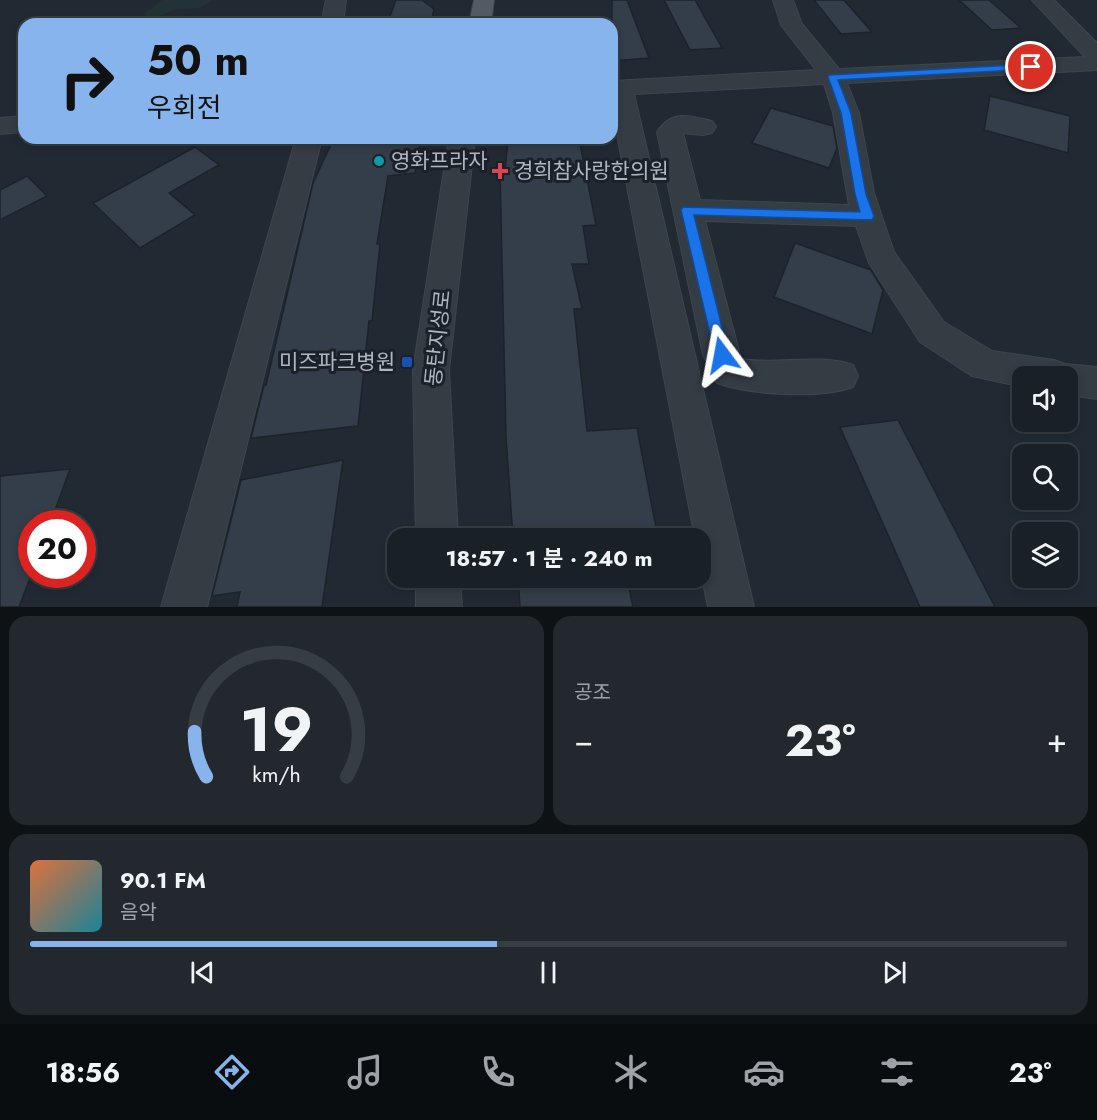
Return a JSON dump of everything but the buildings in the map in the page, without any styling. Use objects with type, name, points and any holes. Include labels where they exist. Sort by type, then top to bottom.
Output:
[{"type":"main road","points":[[481,18],[484,0]]},
{"type":"street","points":[[333,18],[336,0]]},
{"type":"street","points":[[783,0],[792,25],[832,77],[846,113],[860,194],[880,255],[932,332],[985,365],[1012,369]]},
{"type":"street","points":[[1042,0],[1097,56]]},
{"type":"street","points":[[618,88],[1097,63]]},
{"type":"street","points":[[618,97],[731,607]]},
{"type":"street","points":[[0,126],[18,124]]},
{"type":"street","points":[[703,127],[677,124],[670,132],[722,355],[730,372],[762,378],[840,376]]},
{"type":"street","points":[[184,607],[307,144]]},
{"type":"street","name":"동탄지성로","points":[[437,528],[431,370],[461,144]]},
{"type":"street","points":[[687,210],[867,216]]},
{"type":"street","points":[[1078,380],[1097,383]]},
{"type":"street","points":[[438,588],[439,607]]},
{"type":"shaded area","points":[[162,0],[212,0],[200,8],[176,9],[155,18],[145,18],[146,13]]},
{"type":"place","name":"영화프라자","points":[[379,161]]},
{"type":"place","name":"경희참사랑한의원","points":[[500,171]]},
{"type":"place","name":"미즈파크병원","points":[[407,362]]},
{"type":"route","points":[[722,355],[687,210],[867,216],[860,194],[846,113],[832,77],[1031,67]]}]
